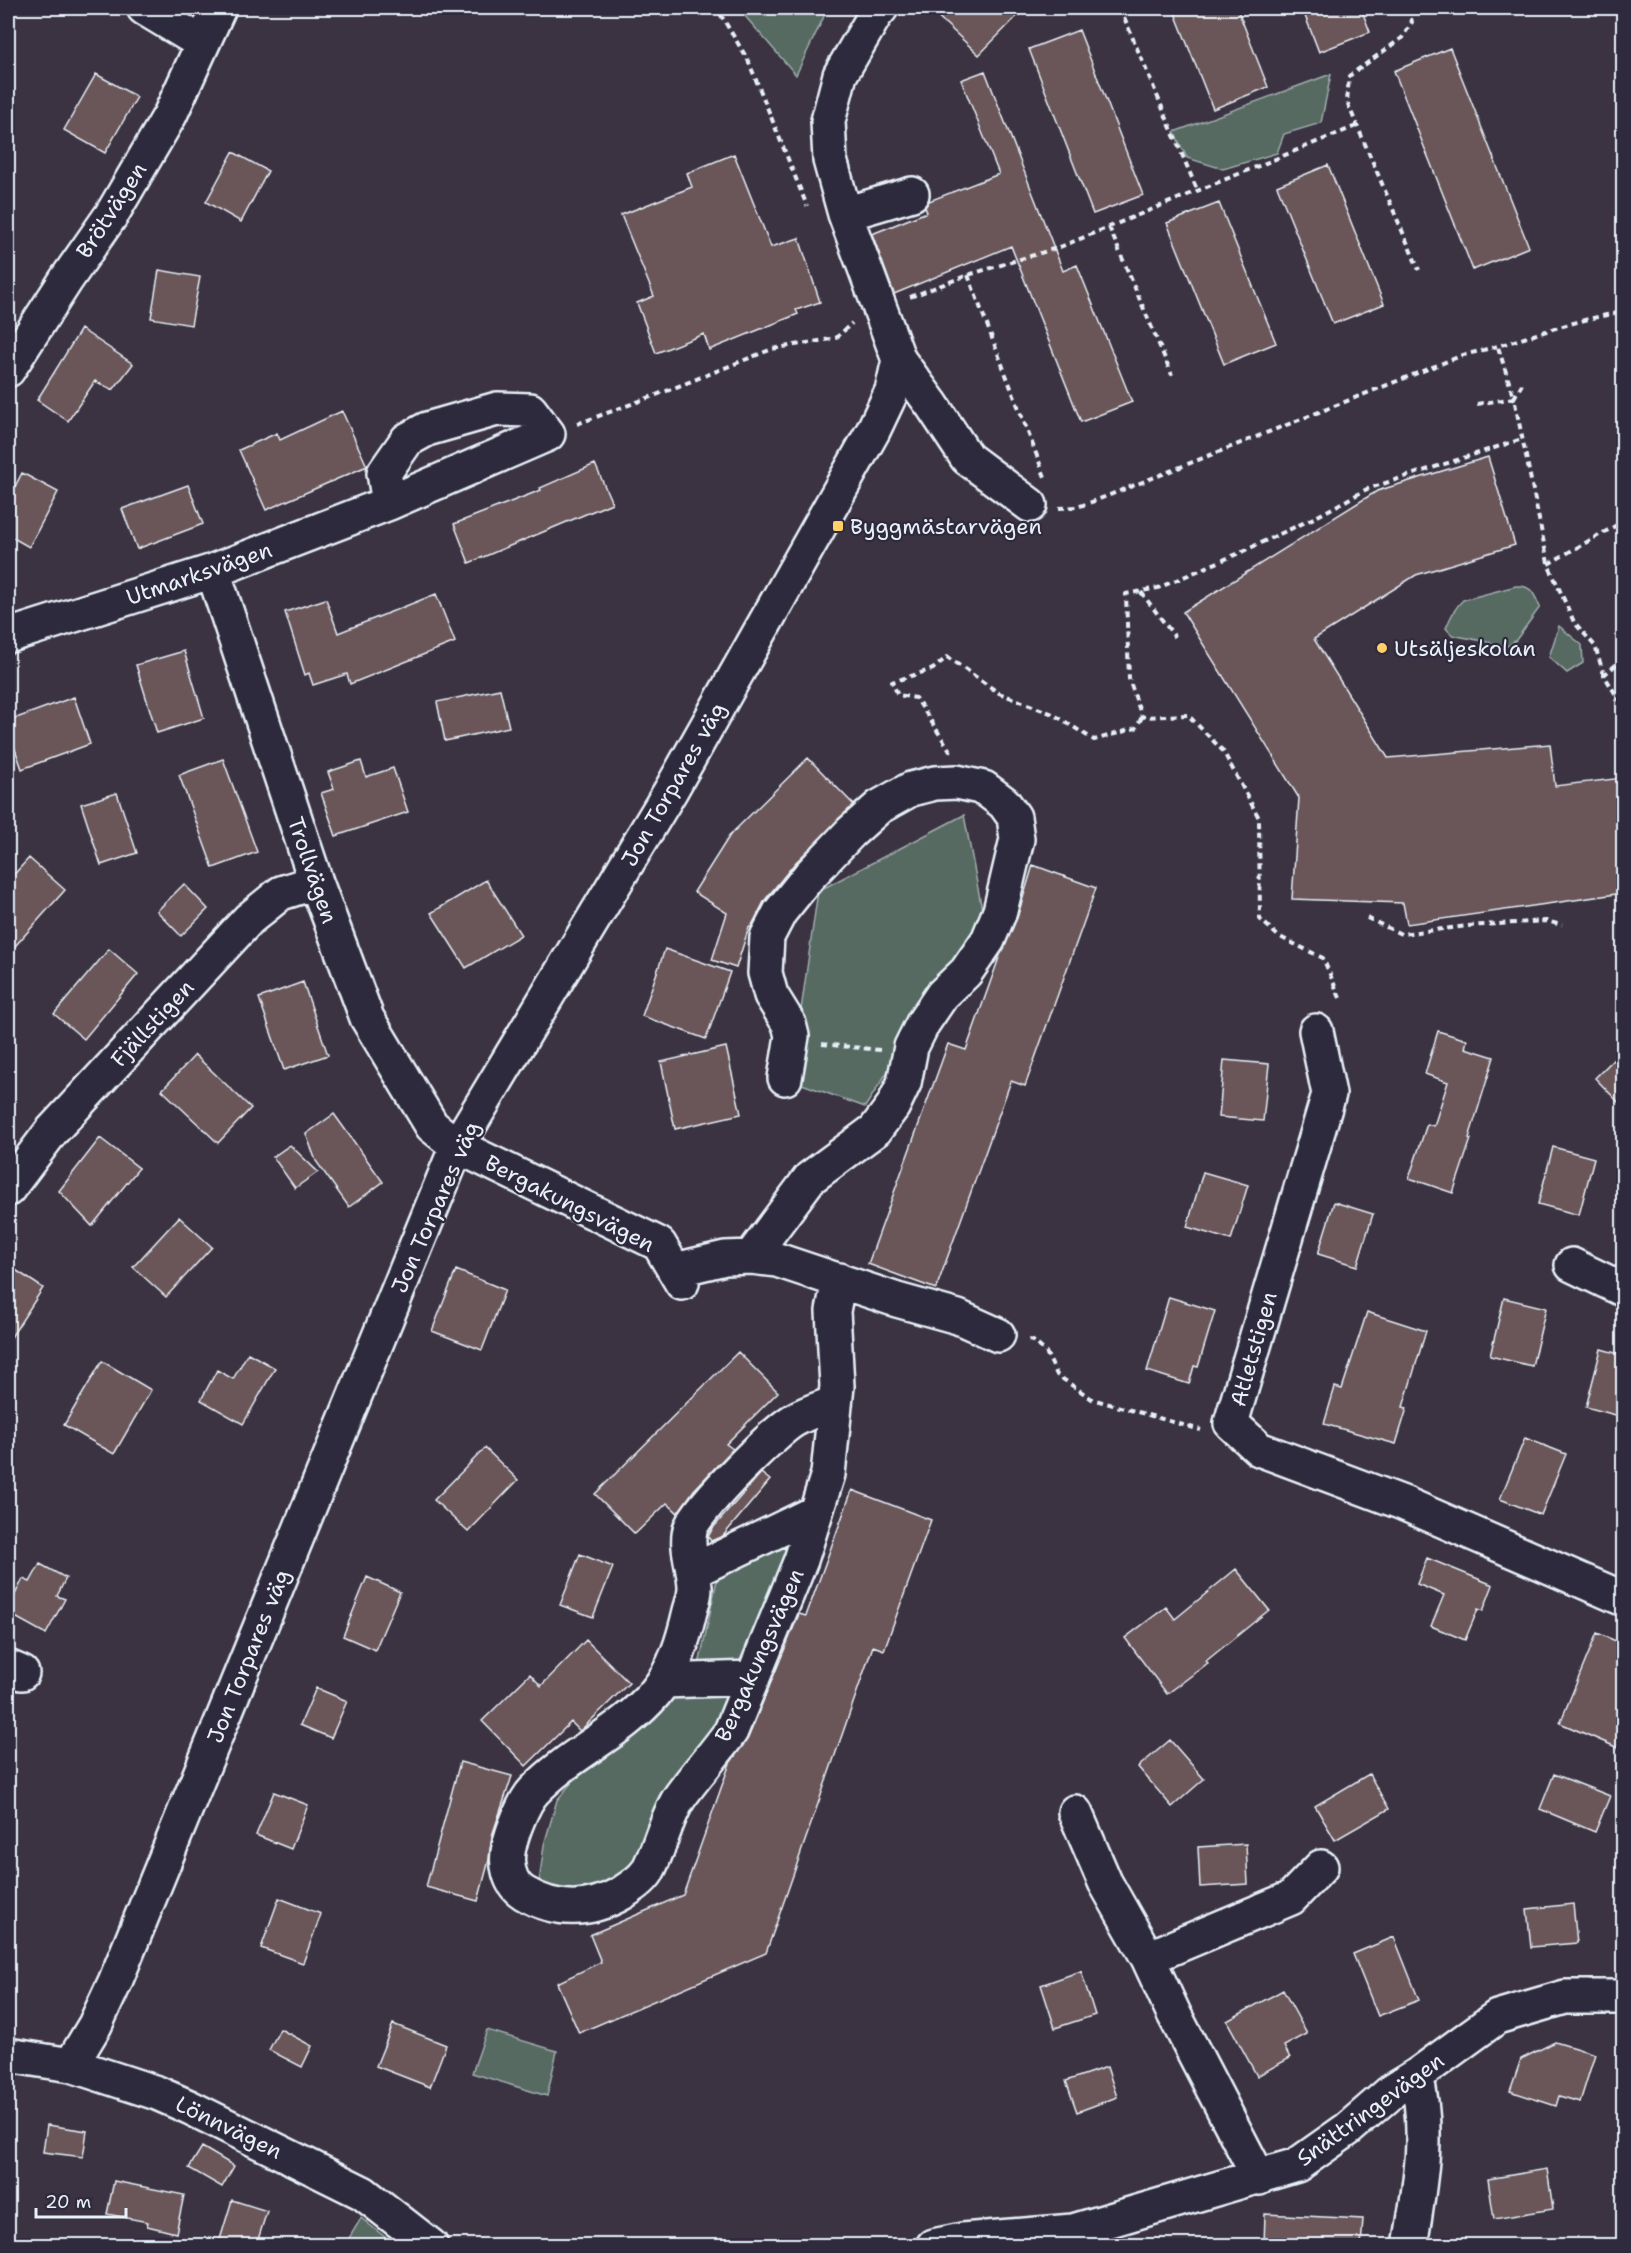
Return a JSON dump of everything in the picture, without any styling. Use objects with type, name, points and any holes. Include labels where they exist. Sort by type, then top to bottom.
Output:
[{"type":"street","points":[[144,8],[202,43]]},
{"type":"street","name":"Brötvägen","points":[[8,370],[112,214],[170,115],[219,8]]},
{"type":"street","points":[[881,8],[840,75],[828,120],[830,160],[845,214],[899,360],[967,458],[1041,500]]},
{"type":"street","points":[[845,214],[912,194]]},
{"type":"street","name":"Jon Torpares väg","points":[[72,2065],[95,2025],[115,1982],[457,1146],[671,790],[867,441],[892,391],[899,360]]},
{"type":"street","points":[[389,503],[384,473],[407,440],[427,429],[497,409],[530,410],[548,434]]},
{"type":"street","name":"Utmarksvägen","points":[[8,636],[213,571],[389,503],[548,434]]},
{"type":"street","name":"Trollvägen","points":[[213,571],[316,882],[367,1018],[432,1126],[457,1146]]},
{"type":"street","points":[[751,1257],[810,1178],[875,1130],[893,1106],[903,1083],[911,1047],[923,1023],[942,995],[966,972],[988,940],[1000,911],[1017,839],[1014,817],[1004,803],[984,788],[957,782],[935,783],[911,789],[879,807],[851,832],[809,876],[780,912],[768,937],[765,973],[771,995],[789,1024],[792,1036],[785,1078]]},
{"type":"street","name":"Fjällstigen","points":[[8,1189],[51,1132],[249,920],[281,893],[316,882]]},
{"type":"street","name":"Atletstigen","points":[[1316,1031],[1329,1094],[1231,1423],[1259,1449],[1403,1503],[1623,1599]]},
{"type":"street","name":"Bergakungsvägen","points":[[457,1146],[659,1244],[679,1277],[725,1258],[751,1257],[777,1260],[897,1300],[958,1317],[998,1335]]},
{"type":"street","points":[[1572,1265],[1623,1290]]},
{"type":"street","name":"Bergakungsvägen","points":[[835,1403],[795,1419],[770,1438],[703,1509],[691,1528],[695,1590],[673,1668],[634,1715],[562,1767],[532,1793],[508,1848],[509,1873],[515,1888],[561,1908],[581,1908],[607,1901],[632,1886],[645,1874],[678,1799],[731,1731],[801,1560],[828,1474],[837,1386],[832,1311],[839,1280]]},
{"type":"street","points":[[693,1570],[816,1512]]},
{"type":"street","points":[[664,1681],[752,1678]]},
{"type":"street","points":[[1075,1812],[1106,1882],[1148,1959],[1259,2178]]},
{"type":"street","points":[[1148,1959],[1291,1898],[1321,1867]]},
{"type":"street","name":"Snättringevägen","points":[[933,2246],[962,2240],[1073,2231],[1297,2165],[1348,2129],[1393,2090],[1497,2017],[1565,1997],[1623,1993]]},
{"type":"street","name":"Lönnvägen","points":[[8,2055],[72,2065],[167,2097],[363,2193],[431,2246]]},
{"type":"street","points":[[1410,2246],[1425,2126],[1423,2100],[1416,2076]]},
{"type":"path","points":[[712,8],[719,12],[748,60],[811,216]]},
{"type":"path","points":[[1120,8],[1198,192]]},
{"type":"path","points":[[1408,8],[1412,22],[1402,38],[1349,76],[1347,102],[1419,270]]},
{"type":"path","points":[[548,434],[664,392],[772,349],[836,338],[859,316],[881,307],[968,275],[1060,247],[1356,126]]},
{"type":"path","points":[[1109,227],[1172,375]]},
{"type":"path","points":[[968,275],[1041,500],[1058,508],[1077,507],[1464,355],[1498,347],[1595,316],[1623,312]]},
{"type":"path","points":[[1498,347],[1514,398],[1548,564],[1574,622],[1595,646],[1604,675],[1623,708]]},
{"type":"path","points":[[1514,398],[1522,384]]},
{"type":"path","points":[[1477,404],[1514,398]]},
{"type":"path","points":[[972,785],[916,698],[898,695],[892,682],[933,669],[946,657],[999,693],[1053,714],[1094,740],[1136,728],[1142,717],[1129,679],[1126,594],[1158,588],[1237,554],[1316,518],[1367,489],[1522,439]]},
{"type":"path","points":[[1548,564],[1623,521]]},
{"type":"path","points":[[1141,591],[1175,637]]},
{"type":"path","points":[[1604,675],[1623,658]]},
{"type":"path","points":[[1142,717],[1188,715],[1223,751],[1259,818],[1260,919],[1278,936],[1323,958],[1340,998]]},
{"type":"path","points":[[1367,918],[1401,934],[1467,926],[1546,921],[1562,925]]},
{"type":"path","points":[[828,1046],[886,1050]]},
{"type":"path","points":[[998,1335],[1032,1341],[1046,1352],[1057,1375],[1092,1399],[1213,1434],[1231,1423]]},
{"type":"green space","points":[[738,8],[828,8],[796,75]]},
{"type":"green space","points":[[1331,74],[1321,123],[1284,134],[1277,153],[1223,169],[1187,158],[1174,132]]},
{"type":"green space","points":[[1516,586],[1529,589],[1540,607],[1516,640],[1508,646],[1452,635],[1446,628],[1455,609],[1463,600]]},
{"type":"green space","points":[[1559,626],[1582,645],[1583,663],[1567,673],[1549,657]]},
{"type":"green space","points":[[964,815],[984,920],[865,1107],[791,1080],[818,891]]},
{"type":"green space","points":[[798,1532],[750,1666],[698,1670],[719,1570]]},
{"type":"green space","points":[[674,1686],[740,1688],[626,1882],[571,1900],[539,1883],[544,1845],[557,1800],[584,1768]]},
{"type":"green space","points":[[487,2030],[557,2051],[547,2096],[472,2073]]},
{"type":"green space","points":[[361,2218],[395,2245],[345,2245]]},
{"type":"building","points":[[929,8],[1025,8],[979,55]]},
{"type":"building","points":[[1173,8],[1237,8],[1268,87],[1213,109]]},
{"type":"building","points":[[1302,8],[1361,8],[1370,32],[1319,52]]},
{"type":"building","points":[[1079,30],[1143,195],[1093,214],[1029,49]]},
{"type":"building","points":[[1450,48],[1529,247],[1473,270],[1394,71]]},
{"type":"building","points":[[985,71],[1063,271],[1077,265],[1132,402],[1081,422],[1011,246],[894,294],[872,234],[927,212],[925,207],[929,201],[999,174],[961,80]]},
{"type":"building","points":[[96,74],[137,97],[105,153],[64,130]]},
{"type":"building","points":[[233,152],[268,171],[241,222],[206,202]]},
{"type":"building","points":[[734,154],[771,247],[799,238],[820,302],[796,310],[798,314],[709,350],[704,334],[656,353],[637,303],[654,296],[621,215],[692,187],[687,173]]},
{"type":"building","points":[[1328,165],[1384,304],[1333,324],[1277,186]]},
{"type":"building","points":[[1219,203],[1276,343],[1224,364],[1167,223]]},
{"type":"building","points":[[159,270],[200,277],[191,325],[151,318]]},
{"type":"building","points":[[81,329],[133,364],[113,390],[95,381],[68,421],[37,400]]},
{"type":"building","points":[[342,411],[367,466],[266,510],[239,450],[277,433],[280,440]]},
{"type":"building","points":[[1488,457],[1515,545],[1416,575],[1314,639],[1388,758],[1550,744],[1555,786],[1623,778],[1623,893],[1407,924],[1403,903],[1292,899],[1299,798],[1183,612],[1377,491]]},
{"type":"building","points":[[595,464],[612,503],[469,563],[454,524],[541,490],[540,488]]},
{"type":"building","points":[[22,473],[58,492],[29,547],[8,535],[8,500]]},
{"type":"building","points":[[188,485],[203,524],[137,549],[122,509]]},
{"type":"building","points":[[436,594],[455,642],[350,684],[347,674],[313,685],[309,673],[305,675],[285,612],[326,599],[338,633]]},
{"type":"building","points":[[184,651],[204,718],[157,733],[136,665]]},
{"type":"building","points":[[500,689],[509,727],[445,741],[437,702]]},
{"type":"building","points":[[74,697],[90,744],[22,769],[8,729],[8,721]]},
{"type":"building","points":[[808,758],[854,805],[795,863],[765,900],[749,927],[736,968],[712,960],[727,913],[694,892],[730,835]]},
{"type":"building","points":[[223,759],[257,852],[213,868],[179,775]]},
{"type":"building","points":[[361,761],[366,777],[393,768],[408,812],[336,836],[321,793],[334,789],[328,772]]},
{"type":"building","points":[[117,793],[137,853],[101,865],[81,804]]},
{"type":"building","points":[[29,858],[65,890],[8,954],[8,881]]},
{"type":"building","points":[[1033,865],[1096,888],[1025,1086],[1011,1081],[936,1289],[868,1264],[948,1044],[966,1050],[1000,955],[1017,918]]},
{"type":"building","points":[[486,880],[521,935],[466,968],[431,913]]},
{"type":"building","points":[[184,884],[208,909],[181,936],[157,911]]},
{"type":"building","points":[[109,949],[138,974],[84,1039],[54,1014]]},
{"type":"building","points":[[665,949],[730,972],[706,1039],[642,1016]]},
{"type":"building","points":[[303,982],[328,1055],[284,1070],[259,998]]},
{"type":"building","points":[[1438,1031],[1467,1040],[1465,1048],[1494,1057],[1453,1193],[1409,1178],[1427,1124],[1434,1126],[1448,1082],[1425,1074]]},
{"type":"building","points":[[726,1047],[741,1114],[675,1129],[661,1062]]},
{"type":"building","points":[[1623,1050],[1623,1107],[1595,1078]]},
{"type":"building","points":[[195,1055],[251,1108],[218,1143],[162,1090]]},
{"type":"building","points":[[1224,1060],[1269,1064],[1263,1121],[1219,1117]]},
{"type":"building","points":[[334,1114],[383,1182],[349,1207],[316,1161],[306,1134]]},
{"type":"building","points":[[100,1138],[139,1168],[92,1226],[59,1191]]},
{"type":"building","points":[[290,1145],[318,1172],[295,1188],[273,1157]]},
{"type":"building","points":[[1553,1147],[1594,1158],[1579,1215],[1538,1204]]},
{"type":"building","points":[[1203,1172],[1248,1185],[1231,1240],[1187,1227]]},
{"type":"building","points":[[1334,1202],[1373,1214],[1357,1266],[1318,1254]]},
{"type":"building","points":[[179,1217],[212,1247],[166,1297],[133,1267]]},
{"type":"building","points":[[8,1265],[43,1288],[8,1342]]},
{"type":"building","points":[[456,1270],[505,1290],[482,1350],[432,1331]]},
{"type":"building","points":[[1169,1297],[1215,1311],[1198,1367],[1194,1366],[1189,1384],[1147,1371]]},
{"type":"building","points":[[1504,1298],[1546,1308],[1532,1366],[1490,1356]]},
{"type":"building","points":[[1367,1312],[1426,1331],[1403,1407],[1407,1408],[1396,1444],[1324,1424],[1335,1387],[1342,1389]]},
{"type":"building","points":[[1601,1349],[1623,1355],[1623,1417],[1586,1407]]},
{"type":"building","points":[[738,1352],[778,1392],[726,1444],[733,1449],[694,1490],[678,1513],[667,1503],[635,1534],[595,1494]]},
{"type":"building","points":[[248,1353],[275,1368],[243,1424],[201,1400],[217,1370],[233,1379]]},
{"type":"building","points":[[102,1361],[151,1390],[114,1454],[64,1425]]},
{"type":"building","points":[[1525,1438],[1566,1454],[1541,1515],[1500,1499]]},
{"type":"building","points":[[485,1448],[518,1480],[468,1532],[434,1500]]},
{"type":"building","points":[[761,1473],[770,1480],[723,1536],[711,1541],[708,1537],[713,1528]]},
{"type":"building","points":[[852,1490],[931,1520],[884,1650],[873,1646],[766,1953],[579,2033],[557,1983],[601,1962],[590,1935],[683,1895],[730,1763],[748,1738],[799,1614],[806,1616]]},
{"type":"building","points":[[580,1554],[613,1567],[593,1617],[560,1605]]},
{"type":"building","points":[[1427,1558],[1493,1585],[1483,1611],[1478,1609],[1465,1640],[1431,1626],[1444,1595],[1417,1584]]},
{"type":"building","points":[[40,1564],[66,1578],[57,1596],[65,1599],[46,1634],[8,1613],[8,1608],[23,1579],[30,1582]]},
{"type":"building","points":[[1236,1569],[1269,1610],[1206,1661],[1208,1663],[1167,1694],[1125,1638],[1166,1607],[1175,1619]]},
{"type":"building","points":[[367,1577],[400,1592],[375,1650],[343,1636]]},
{"type":"building","points":[[1597,1633],[1623,1644],[1623,1750],[1560,1723]]},
{"type":"building","points":[[586,1640],[629,1683],[580,1731],[571,1722],[526,1766],[482,1721],[530,1674],[541,1686]]},
{"type":"building","points":[[316,1688],[347,1701],[331,1738],[300,1725]]},
{"type":"building","points":[[1170,1740],[1204,1779],[1172,1807],[1138,1767]]},
{"type":"building","points":[[460,1762],[512,1776],[492,1836],[489,1860],[478,1901],[426,1887]]},
{"type":"building","points":[[1369,1774],[1389,1809],[1335,1840],[1315,1806]]},
{"type":"building","points":[[1554,1774],[1610,1796],[1595,1832],[1540,1809]]},
{"type":"building","points":[[274,1792],[308,1805],[291,1849],[256,1835]]},
{"type":"building","points":[[1246,1844],[1248,1884],[1200,1887],[1198,1847]]},
{"type":"building","points":[[279,1898],[321,1914],[303,1963],[261,1948]]},
{"type":"building","points":[[1573,1904],[1577,1943],[1531,1947],[1527,1909]]},
{"type":"building","points":[[1394,1937],[1419,2000],[1378,2016],[1353,1954]]},
{"type":"building","points":[[1081,1971],[1095,2015],[1055,2028],[1041,1985]]},
{"type":"building","points":[[1283,1990],[1307,2034],[1284,2046],[1290,2058],[1257,2076],[1227,2021]]},
{"type":"building","points":[[393,2024],[446,2045],[430,2087],[376,2066]]},
{"type":"building","points":[[280,2029],[312,2046],[302,2067],[269,2050]]},
{"type":"building","points":[[1555,2042],[1595,2054],[1580,2102],[1559,2096],[1556,2106],[1510,2091],[1521,2059]]},
{"type":"building","points":[[1107,2067],[1117,2097],[1077,2112],[1066,2081]]},
{"type":"building","points":[[47,2125],[87,2131],[83,2157],[43,2152]]},
{"type":"building","points":[[202,2147],[234,2166],[222,2187],[189,2168]]},
{"type":"building","points":[[1547,2169],[1553,2209],[1494,2219],[1488,2179]]},
{"type":"building","points":[[114,2181],[184,2195],[176,2233],[147,2226],[148,2222],[107,2214]]},
{"type":"building","points":[[232,2200],[267,2211],[256,2246],[218,2246]]},
{"type":"building","points":[[1265,2214],[1363,2219],[1361,2246],[1264,2246]]},
{"type":"place","name":"Byggmästarvägen","points":[[838,526]]},
{"type":"place","name":"Utsäljeskolan","points":[[1382,648]]}]
